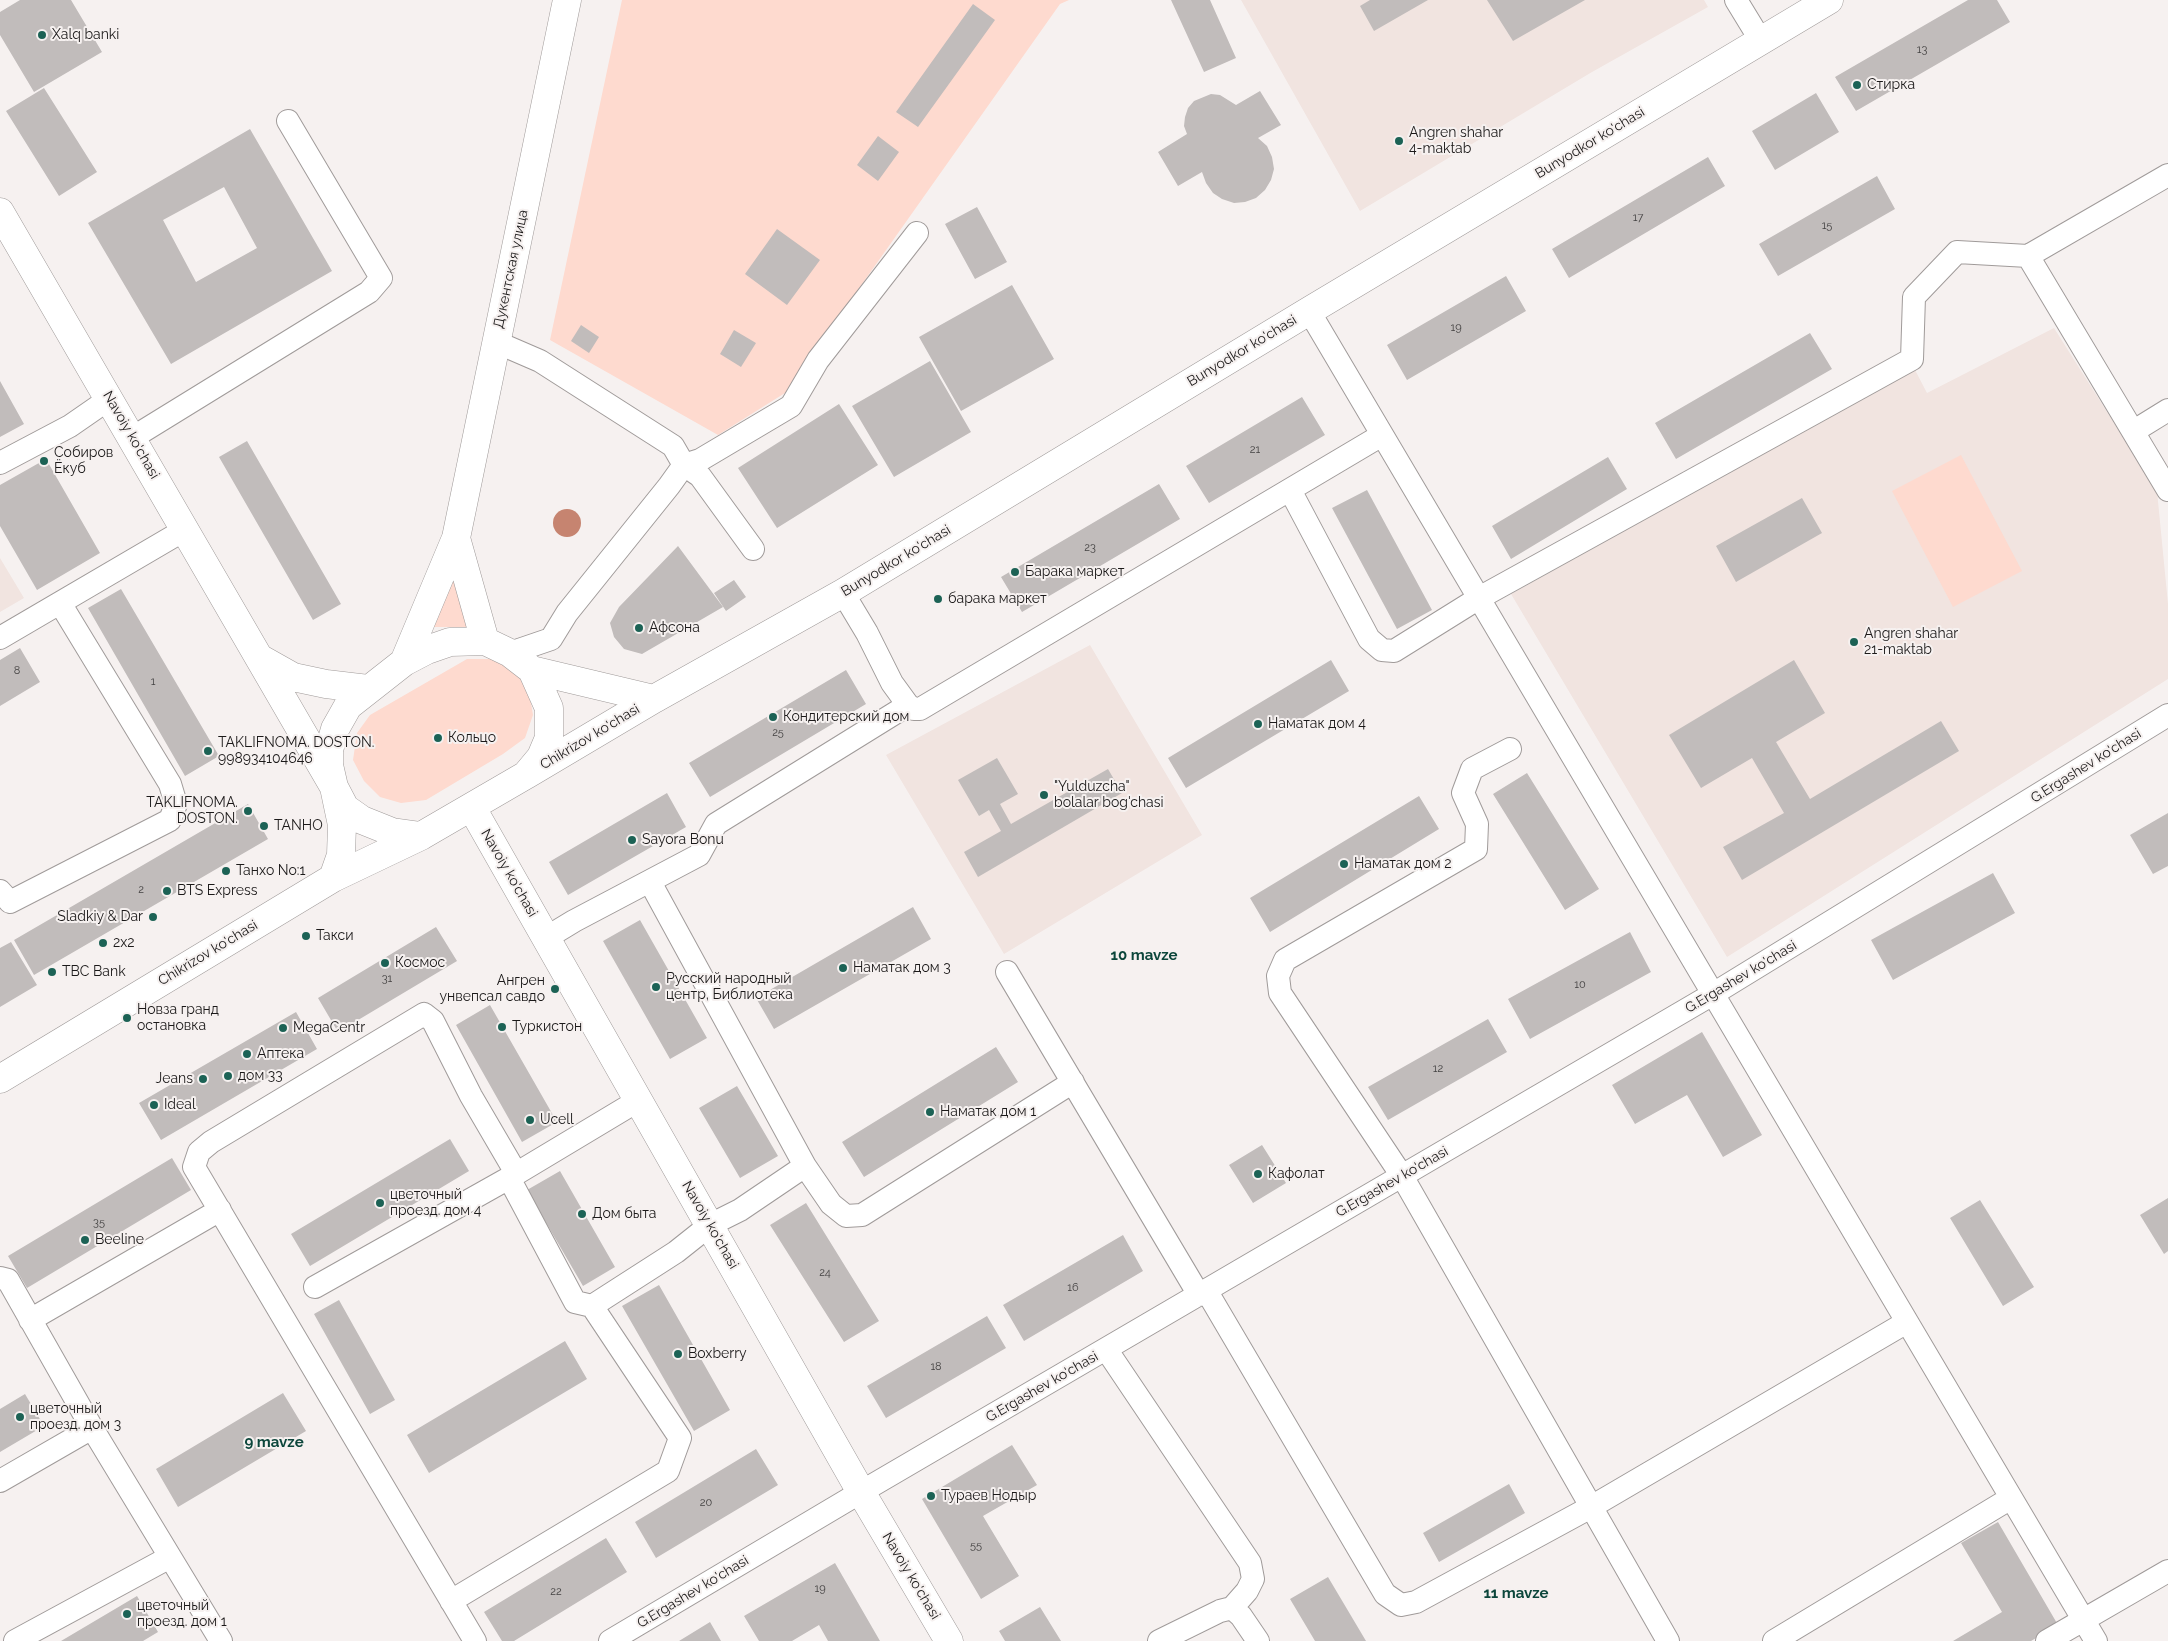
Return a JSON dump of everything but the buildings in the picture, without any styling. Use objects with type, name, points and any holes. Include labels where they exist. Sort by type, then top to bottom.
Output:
[{"type":"main road","name":"Дукентская улица","points":[[404,662],[456,538],[567,0]]},
{"type":"main road","name":"Bunyodkor ko'chasi","points":[[654,699],[843,593],[1829,0]]},
{"type":"main road","name":"Navoiy ko'chasi","points":[[0,212],[334,786]]},
{"type":"main road","points":[[456,538],[486,641]]},
{"type":"main road","points":[[333,878],[341,855],[342,825],[329,765],[329,750],[335,729],[348,706],[404,662],[427,650],[450,642],[486,641],[510,653],[532,670],[654,699]]},
{"type":"main road","points":[[260,659],[293,677],[326,684],[368,689]]},
{"type":"main road","points":[[526,775],[541,758],[549,738],[548,708],[532,670]]},
{"type":"main road","name":"Chikrizov ko'chasi","points":[[0,1079],[333,878],[421,836],[472,808],[654,699]]},
{"type":"main road","points":[[334,786],[345,808],[362,820],[392,832],[421,836]]},
{"type":"main road","name":"Navoiy ko'chasi","points":[[472,808],[861,1492],[950,1641]]},
{"type":"street","points":[[1736,0],[1760,41]]},
{"type":"street","points":[[132,438],[369,292],[381,278],[288,121]]},
{"type":"street","points":[[1290,490],[1369,639],[1382,650],[1394,651],[1479,598],[1912,359],[1914,297],[1957,252],[2028,256],[2168,175]]},
{"type":"street","points":[[510,653],[551,639],[567,613],[669,486],[684,464],[700,460],[791,406],[818,360],[917,233]]},
{"type":"street","points":[[2028,256],[2168,490]]},
{"type":"street","points":[[1309,311],[2096,1641]]},
{"type":"street","points":[[496,342],[540,361],[673,446],[684,464],[700,476],[753,549]]},
{"type":"street","points":[[0,463],[70,426],[109,399]]},
{"type":"street","points":[[2134,431],[2168,410]]},
{"type":"street","points":[[843,593],[867,633],[892,683],[908,705],[914,709],[925,707],[1382,435]]},
{"type":"street","points":[[0,638],[186,529]]},
{"type":"street","points":[[0,892],[10,902],[170,820],[176,804],[170,784],[60,603]]},
{"type":"street","points":[[546,938],[699,854],[716,824],[908,705]]},
{"type":"street","name":"G.Ergashev ko'chasi","points":[[610,1641],[861,1492],[1713,994],[2168,715]]},
{"type":"street","points":[[1510,749],[1472,769],[1463,793],[1477,824],[1476,849],[1285,960],[1278,976],[1280,992],[1402,1176],[1668,1641]]},
{"type":"street","points":[[650,882],[806,1166],[831,1204],[846,1216],[862,1215],[1073,1082]]},
{"type":"street","points":[[1007,972],[1385,1594],[1401,1605],[1416,1602],[1591,1507],[1907,1322]]},
{"type":"street","points":[[451,1601],[668,1471],[680,1438],[592,1306],[575,1302],[433,1021],[424,1014],[211,1142],[198,1152],[194,1167],[220,1210],[451,1601],[475,1641]]},
{"type":"street","points":[[315,1287],[513,1176],[639,1100]]},
{"type":"street","points":[[592,1306],[676,1252],[710,1225],[740,1210],[806,1166]]},
{"type":"street","points":[[30,1320],[220,1210]]},
{"type":"street","points":[[0,1278],[8,1280],[92,1428],[221,1641]]},
{"type":"street","points":[[1106,1349],[1250,1564],[1253,1579],[1247,1591],[1232,1608],[1220,1611],[1159,1641]]},
{"type":"street","points":[[0,1481],[92,1428]]},
{"type":"street","points":[[1774,1641],[2011,1498]]},
{"type":"street","points":[[15,1641],[170,1557]]},
{"type":"street","points":[[2047,1641],[2168,1571]]},
{"type":"street","points":[[1232,1608],[1241,1616],[1258,1641]]},
{"type":"shaded area","points":[[622,0],[1069,0],[1060,4],[785,393],[718,435],[550,340]]},
{"type":"shaded area","name":"Angren shahar 4-maktab","points":[[1241,0],[1704,0],[1708,7],[1592,72],[1360,211]]},
{"type":"shaded area","name":"Angren shahar 21-maktab","points":[[2054,328],[2157,491],[2168,604],[2168,679],[1727,957],[1511,594],[1914,368],[1927,393]]},
{"type":"shaded area","points":[[1961,455],[2022,571],[1953,607],[1892,491]]},
{"type":"shaded area","points":[[567,509],[577,513],[581,523],[577,533],[567,537],[557,533],[553,523],[557,513]]},
{"type":"shaded area","points":[[0,558],[24,598],[0,612]]},
{"type":"shaded area","points":[[455,574],[469,627],[429,627]]},
{"type":"shaded area","name":"\"Yulduzcha\" bolalar bog'chasi","points":[[1090,645],[1202,835],[1004,954],[886,755]]},
{"type":"shaded area","points":[[467,659],[497,659],[519,673],[529,691],[533,715],[525,738],[503,754],[426,800],[401,803],[380,797],[364,781],[353,760],[357,733],[370,715]]},
{"type":"place","name":"Xalq banki","points":[[42,35]]},
{"type":"place","name":"Стирка","points":[[1857,85]]},
{"type":"place","name":"Angren shahar 4-maktab","points":[[1399,141]]},
{"type":"place","name":"Собиров Ёкуб","points":[[44,461]]},
{"type":"place","name":"Барака маркет","points":[[1015,572]]},
{"type":"place","name":"барака маркет","points":[[938,599]]},
{"type":"place","name":"Афсона","points":[[639,628]]},
{"type":"place","name":"Angren shahar 21-maktab","points":[[1854,642]]},
{"type":"place","name":"Кондитерский дом","points":[[773,717]]},
{"type":"place","name":"Наматак дом 4","points":[[1258,724]]},
{"type":"place","name":"Кольцо","points":[[438,738]]},
{"type":"place","name":"TAKLIFNOMA. DOSTON. 998934104646","points":[[208,751]]},
{"type":"place","name":"\"Yulduzcha\" bolalar bog'chasi","points":[[1044,795]]},
{"type":"place","name":"TAKLIFNOMA. DOSTON.","points":[[248,811]]},
{"type":"place","name":"TANHO","points":[[264,826]]},
{"type":"place","name":"Sayora Bonu","points":[[632,840]]},
{"type":"place","name":"Наматак дом 2","points":[[1344,864]]},
{"type":"place","name":"Танхо No:1","points":[[226,871]]},
{"type":"place","name":"BTS Express","points":[[167,891]]},
{"type":"place","name":"Sladkiy & Dar","points":[[153,917]]},
{"type":"place","name":"Такси","points":[[306,936]]},
{"type":"place","name":"2х2","points":[[103,943]]},
{"type":"place","name":"Космос","points":[[385,963]]},
{"type":"place","name":"Наматак дом 3","points":[[843,968]]},
{"type":"place","name":"TBC Bank","points":[[52,972]]},
{"type":"place","name":"Русский народный центр, Библиотека","points":[[656,987]]},
{"type":"place","name":"Ангрен унвепсал савдо","points":[[555,989]]},
{"type":"place","name":"Новза гранд остановка","points":[[127,1018]]},
{"type":"place","name":"Туркистон","points":[[502,1027]]},
{"type":"place","name":"MegaCentr","points":[[283,1028]]},
{"type":"place","name":"Аптека","points":[[247,1054]]},
{"type":"place","name":"дом 33","points":[[228,1076]]},
{"type":"place","name":"Jeans","points":[[203,1079]]},
{"type":"place","name":"Ideal","points":[[154,1105]]},
{"type":"place","name":"Наматак дом 1","points":[[930,1112]]},
{"type":"place","name":"Ucell","points":[[530,1120]]},
{"type":"place","name":"Кафолат","points":[[1258,1174]]},
{"type":"place","name":"цветочный проезд. дом 4","points":[[380,1203]]},
{"type":"place","name":"Дом быта","points":[[582,1214]]},
{"type":"place","name":"Beeline","points":[[85,1240]]},
{"type":"place","name":"Boxberry","points":[[678,1354]]},
{"type":"place","name":"цветочный проезд. дом 3","points":[[20,1417]]},
{"type":"place","name":"Тураев Нодыр","points":[[931,1496]]},
{"type":"place","name":"цветочный проезд. дом 1","points":[[127,1614]]},
{"type":"district","name":"10 mavze","points":[[1144,955]]},
{"type":"district","name":"9 mavze","points":[[274,1442]]},
{"type":"district","name":"11 mavze","points":[[1516,1593]]}]
